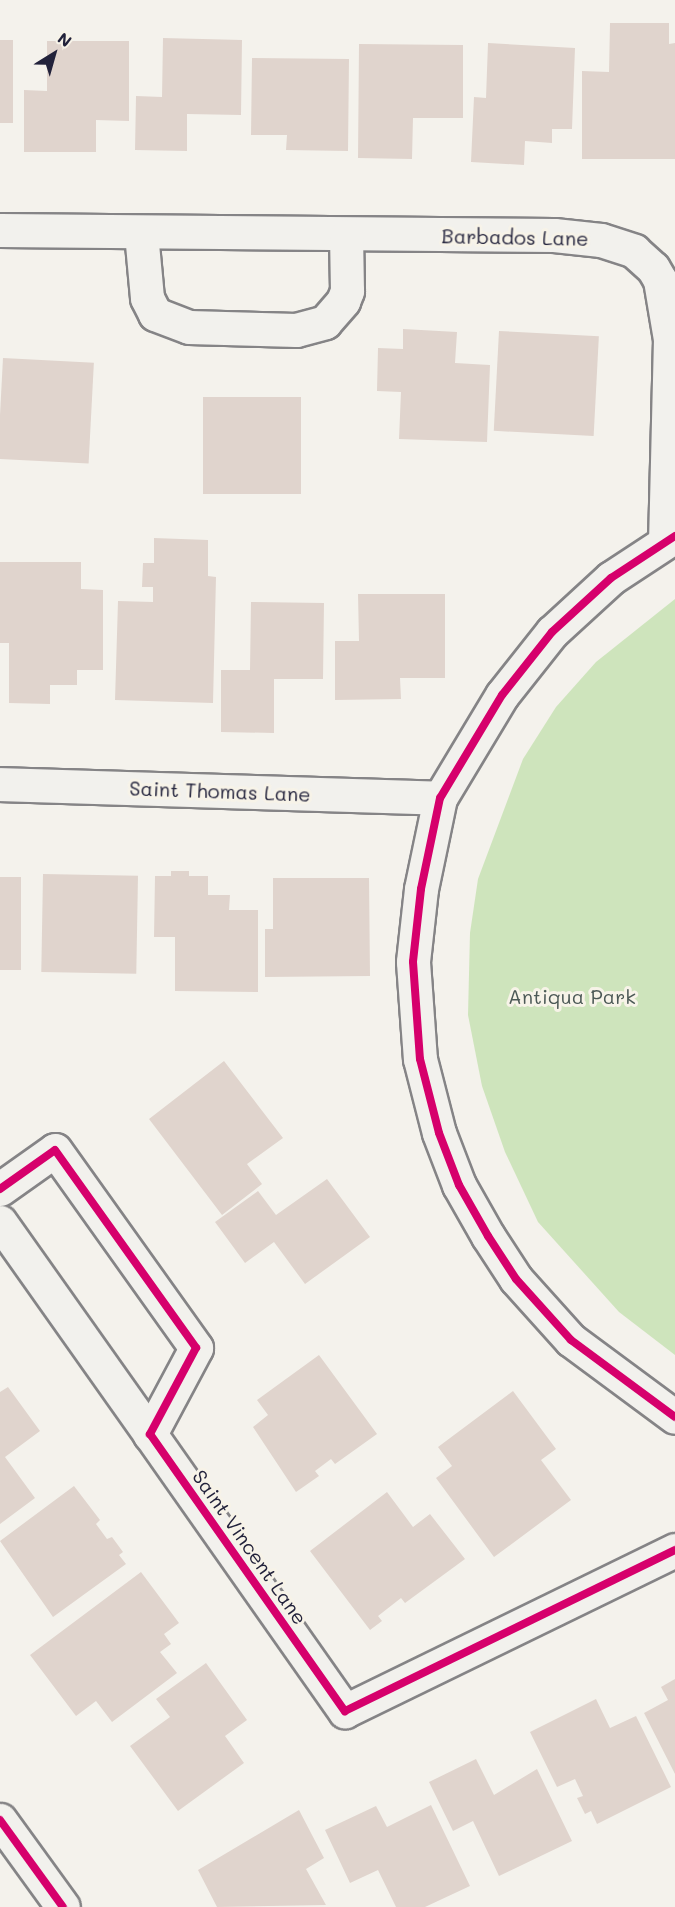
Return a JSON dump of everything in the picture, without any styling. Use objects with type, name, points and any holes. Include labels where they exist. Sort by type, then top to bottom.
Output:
[{"type":"street","name":"Barbados Lane","points":[[0,230],[346,236],[577,236],[616,243],[634,251],[653,268],[664,290],[669,339],[670,538]]},
{"type":"street","points":[[141,233],[147,298],[155,314],[189,327],[296,330],[325,322],[343,301],[347,291],[346,236]]},
{"type":"street","points":[[670,538],[611,578],[552,632],[502,695],[440,798],[421,889],[413,962],[420,1059],[447,1154],[459,1185],[488,1236],[516,1279],[547,1315],[588,1353],[675,1417]]},
{"type":"street","name":"Saint Thomas Lane","points":[[0,784],[440,798]]},
{"type":"street","points":[[0,1189],[55,1150],[196,1348],[150,1434]]},
{"type":"street","name":"Saint Vincent Lane","points":[[0,1222],[345,1711],[675,1550]]},
{"type":"street","points":[[0,1820],[63,1907]]},
{"type":"green space","name":"Antiqua Park","points":[[675,599],[675,1355],[619,1312],[538,1222],[505,1152],[482,1086],[468,1015],[470,933],[478,879],[523,759],[556,707],[596,662]]},
{"type":"building","points":[[610,23],[669,23],[669,44],[675,43],[675,159],[582,159],[582,71],[609,72]]},
{"type":"building","points":[[163,38],[242,40],[241,115],[187,114],[187,151],[135,150],[136,96],[162,97]]},
{"type":"building","points":[[0,40],[13,40],[13,123],[0,123]]},
{"type":"building","points":[[47,41],[129,41],[129,121],[96,120],[96,152],[24,152],[24,90],[47,91]]},
{"type":"building","points":[[488,43],[575,48],[572,129],[552,129],[552,143],[525,141],[524,165],[471,162],[474,97],[486,98]]},
{"type":"building","points":[[359,44],[463,45],[463,118],[413,118],[412,159],[358,158]]},
{"type":"building","points":[[252,58],[349,59],[348,151],[286,150],[287,135],[251,135]]},
{"type":"building","points":[[403,329],[457,332],[455,363],[490,365],[487,442],[399,439],[401,392],[377,391],[378,348],[403,349]]},
{"type":"building","points":[[499,331],[599,336],[594,436],[494,431]]},
{"type":"building","points":[[3,358],[94,363],[89,464],[0,459]]},
{"type":"building","points":[[203,397],[301,397],[301,494],[203,494]]},
{"type":"building","points":[[154,538],[208,540],[208,576],[216,577],[213,703],[115,700],[118,601],[153,602],[153,587],[142,587],[143,563],[154,563]]},
{"type":"building","points":[[0,562],[81,562],[81,589],[103,590],[103,670],[77,670],[77,685],[50,685],[50,704],[9,703],[9,643],[0,643]]},
{"type":"building","points":[[358,594],[445,594],[445,678],[400,678],[401,699],[335,700],[335,641],[359,641]]},
{"type":"building","points":[[251,602],[324,603],[323,679],[274,679],[274,733],[221,732],[221,670],[250,670]]},
{"type":"building","points":[[171,871],[189,871],[189,876],[208,876],[208,895],[230,895],[229,910],[258,910],[258,992],[175,991],[175,937],[154,937],[155,876],[171,876]]},
{"type":"building","points":[[43,874],[138,876],[136,974],[41,972]]},
{"type":"building","points":[[0,877],[21,877],[21,970],[0,970]]},
{"type":"building","points":[[273,878],[369,878],[370,976],[265,977],[265,929],[273,929]]},
{"type":"building","points":[[224,1061],[283,1138],[247,1164],[262,1184],[222,1215],[149,1119]]},
{"type":"building","points":[[327,1179],[370,1237],[305,1284],[274,1242],[245,1263],[215,1222],[258,1191],[276,1215]]},
{"type":"building","points":[[319,1355],[377,1434],[335,1464],[331,1459],[315,1471],[319,1476],[296,1492],[253,1427],[268,1415],[257,1400]]},
{"type":"building","points":[[8,1387],[40,1431],[5,1457],[35,1498],[0,1524],[0,1392]]},
{"type":"building","points":[[513,1391],[556,1449],[541,1460],[571,1500],[494,1557],[436,1478],[452,1466],[438,1447]]},
{"type":"building","points":[[74,1486],[100,1520],[96,1524],[107,1539],[112,1537],[123,1552],[119,1555],[126,1564],[53,1617],[0,1541]]},
{"type":"building","points":[[387,1492],[413,1527],[430,1514],[465,1559],[405,1603],[401,1598],[378,1616],[382,1621],[370,1630],[310,1551]]},
{"type":"building","points":[[141,1572],[179,1623],[164,1634],[171,1644],[160,1652],[177,1673],[112,1722],[96,1701],[76,1716],[30,1655]]},
{"type":"building","points":[[206,1663],[247,1720],[225,1736],[244,1763],[178,1811],[130,1746],[170,1717],[156,1699]]},
{"type":"building","points":[[675,1679],[675,1774],[644,1713],[668,1700],[661,1687]]},
{"type":"building","points":[[596,1699],[610,1728],[636,1716],[671,1787],[597,1824],[591,1811],[585,1814],[577,1798],[583,1796],[575,1779],[557,1787],[530,1732]]},
{"type":"building","points":[[476,1759],[494,1795],[537,1769],[572,1841],[499,1876],[473,1821],[453,1831],[429,1782]]},
{"type":"building","points":[[431,1805],[470,1886],[425,1907],[396,1907],[378,1870],[350,1883],[325,1830],[376,1806],[387,1827]]},
{"type":"building","points":[[299,1810],[324,1858],[306,1869],[326,1905],[217,1907],[198,1870]]},
{"type":"cycle path","points":[[675,536],[611,578],[552,632],[502,695],[440,798],[421,889],[413,962],[420,1059],[439,1133],[459,1185],[488,1236],[516,1279],[571,1340],[675,1417]]},
{"type":"cycle path","points":[[0,1189],[55,1150],[196,1348],[150,1434],[345,1711],[675,1550]]},
{"type":"cycle path","points":[[0,1820],[63,1907]]}]
